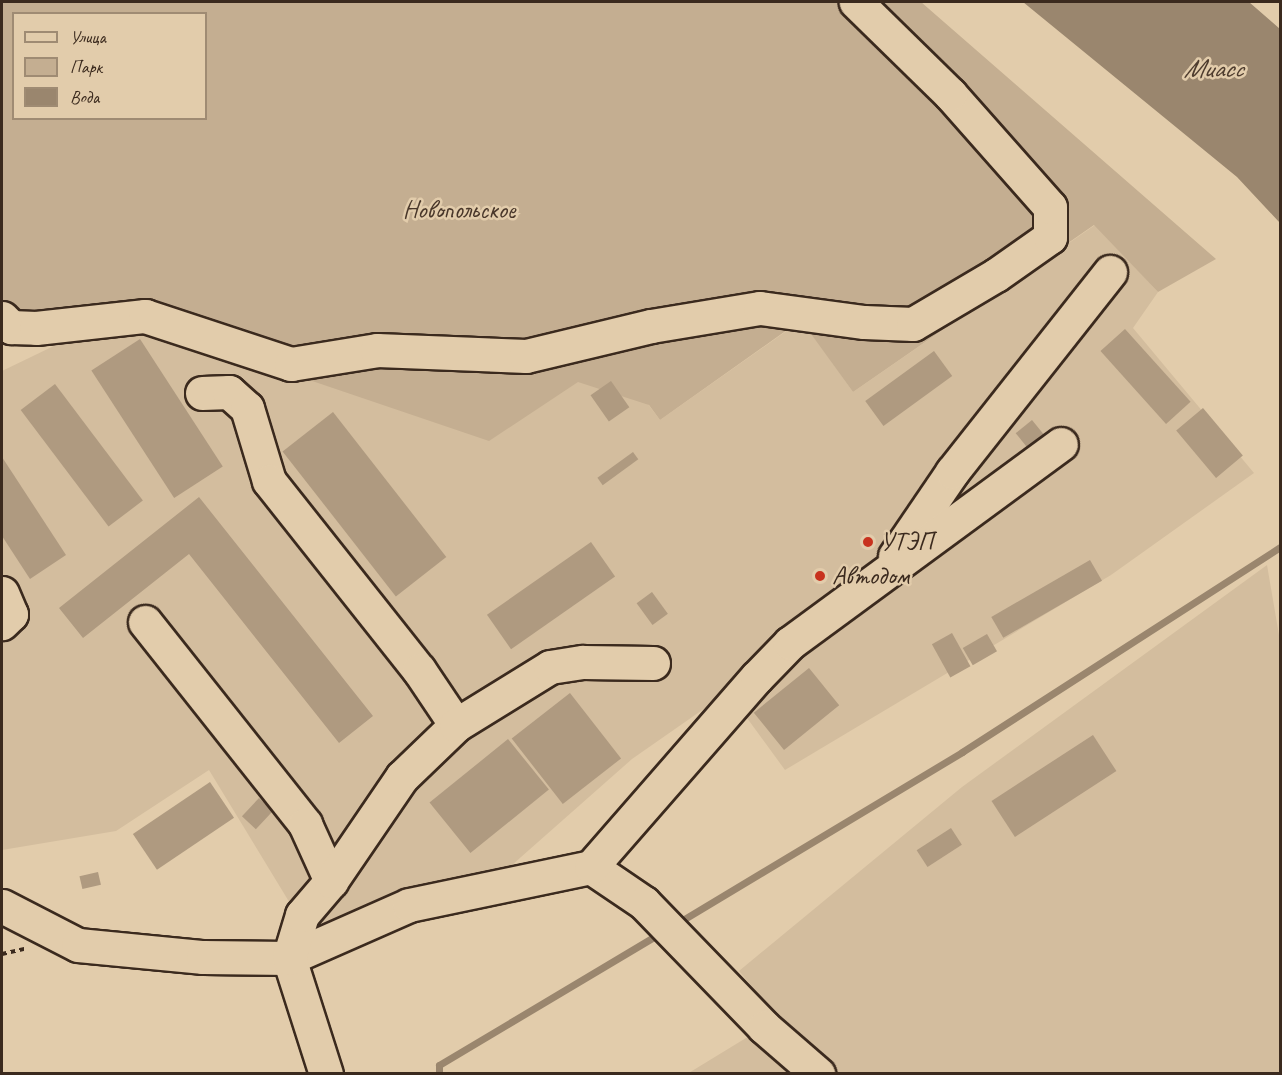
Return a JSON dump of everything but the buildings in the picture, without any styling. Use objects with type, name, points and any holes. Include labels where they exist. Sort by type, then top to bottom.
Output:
[{"type":"lane","points":[[2,318],[11,327],[36,328],[145,316],[291,363],[377,350],[526,356],[651,326],[760,308],[864,322],[913,324],[996,275],[1050,237],[1050,207],[950,94],[856,2]]},
{"type":"lane","points":[[882,575],[952,472],[1110,272]]},
{"type":"lane","points":[[202,393],[229,392],[246,408],[269,481],[419,670],[456,726]]},
{"type":"lane","points":[[2,906],[78,945],[202,957],[289,958],[409,905],[591,867],[782,651],[1062,444]]},
{"type":"lane","points":[[2,593],[11,614],[2,623]]},
{"type":"lane","points":[[145,622],[305,824],[331,881]]},
{"type":"lane","points":[[326,1074],[289,958],[302,915],[331,881],[402,777],[456,726],[550,667],[583,662],[653,663]]},
{"type":"lane","points":[[591,867],[644,903],[764,1027],[818,1074]]},
{"type":"shaded area","points":[[1095,225],[1158,292],[1133,328],[1254,473],[1111,575],[785,770],[728,692],[632,759],[512,865],[305,928],[209,770],[116,831],[2,850],[2,371],[118,315],[614,359],[660,420],[802,320],[853,392]]},
{"type":"shaded area","points":[[1267,565],[1280,641],[1280,1073],[687,1074],[764,1027],[775,1014],[739,971],[962,787]]},
{"type":"green space","name":"Новопольское","points":[[2,2],[921,2],[1216,259],[1158,292],[1094,225],[853,392],[801,320],[660,420],[649,405],[578,382],[489,441],[118,315],[24,321],[2,301]]},
{"type":"water","name":"Миасс","points":[[1023,2],[1249,2],[1280,29],[1280,223],[1237,177]]},
{"type":"waterway","points":[[676,924],[962,752],[1280,547]]},
{"type":"waterway","points":[[439,1074],[439,1065],[662,932]]},
{"type":"place","name":"УТЭП","points":[[868,542]]},
{"type":"place","name":"Автодом","points":[[820,576]]}]
